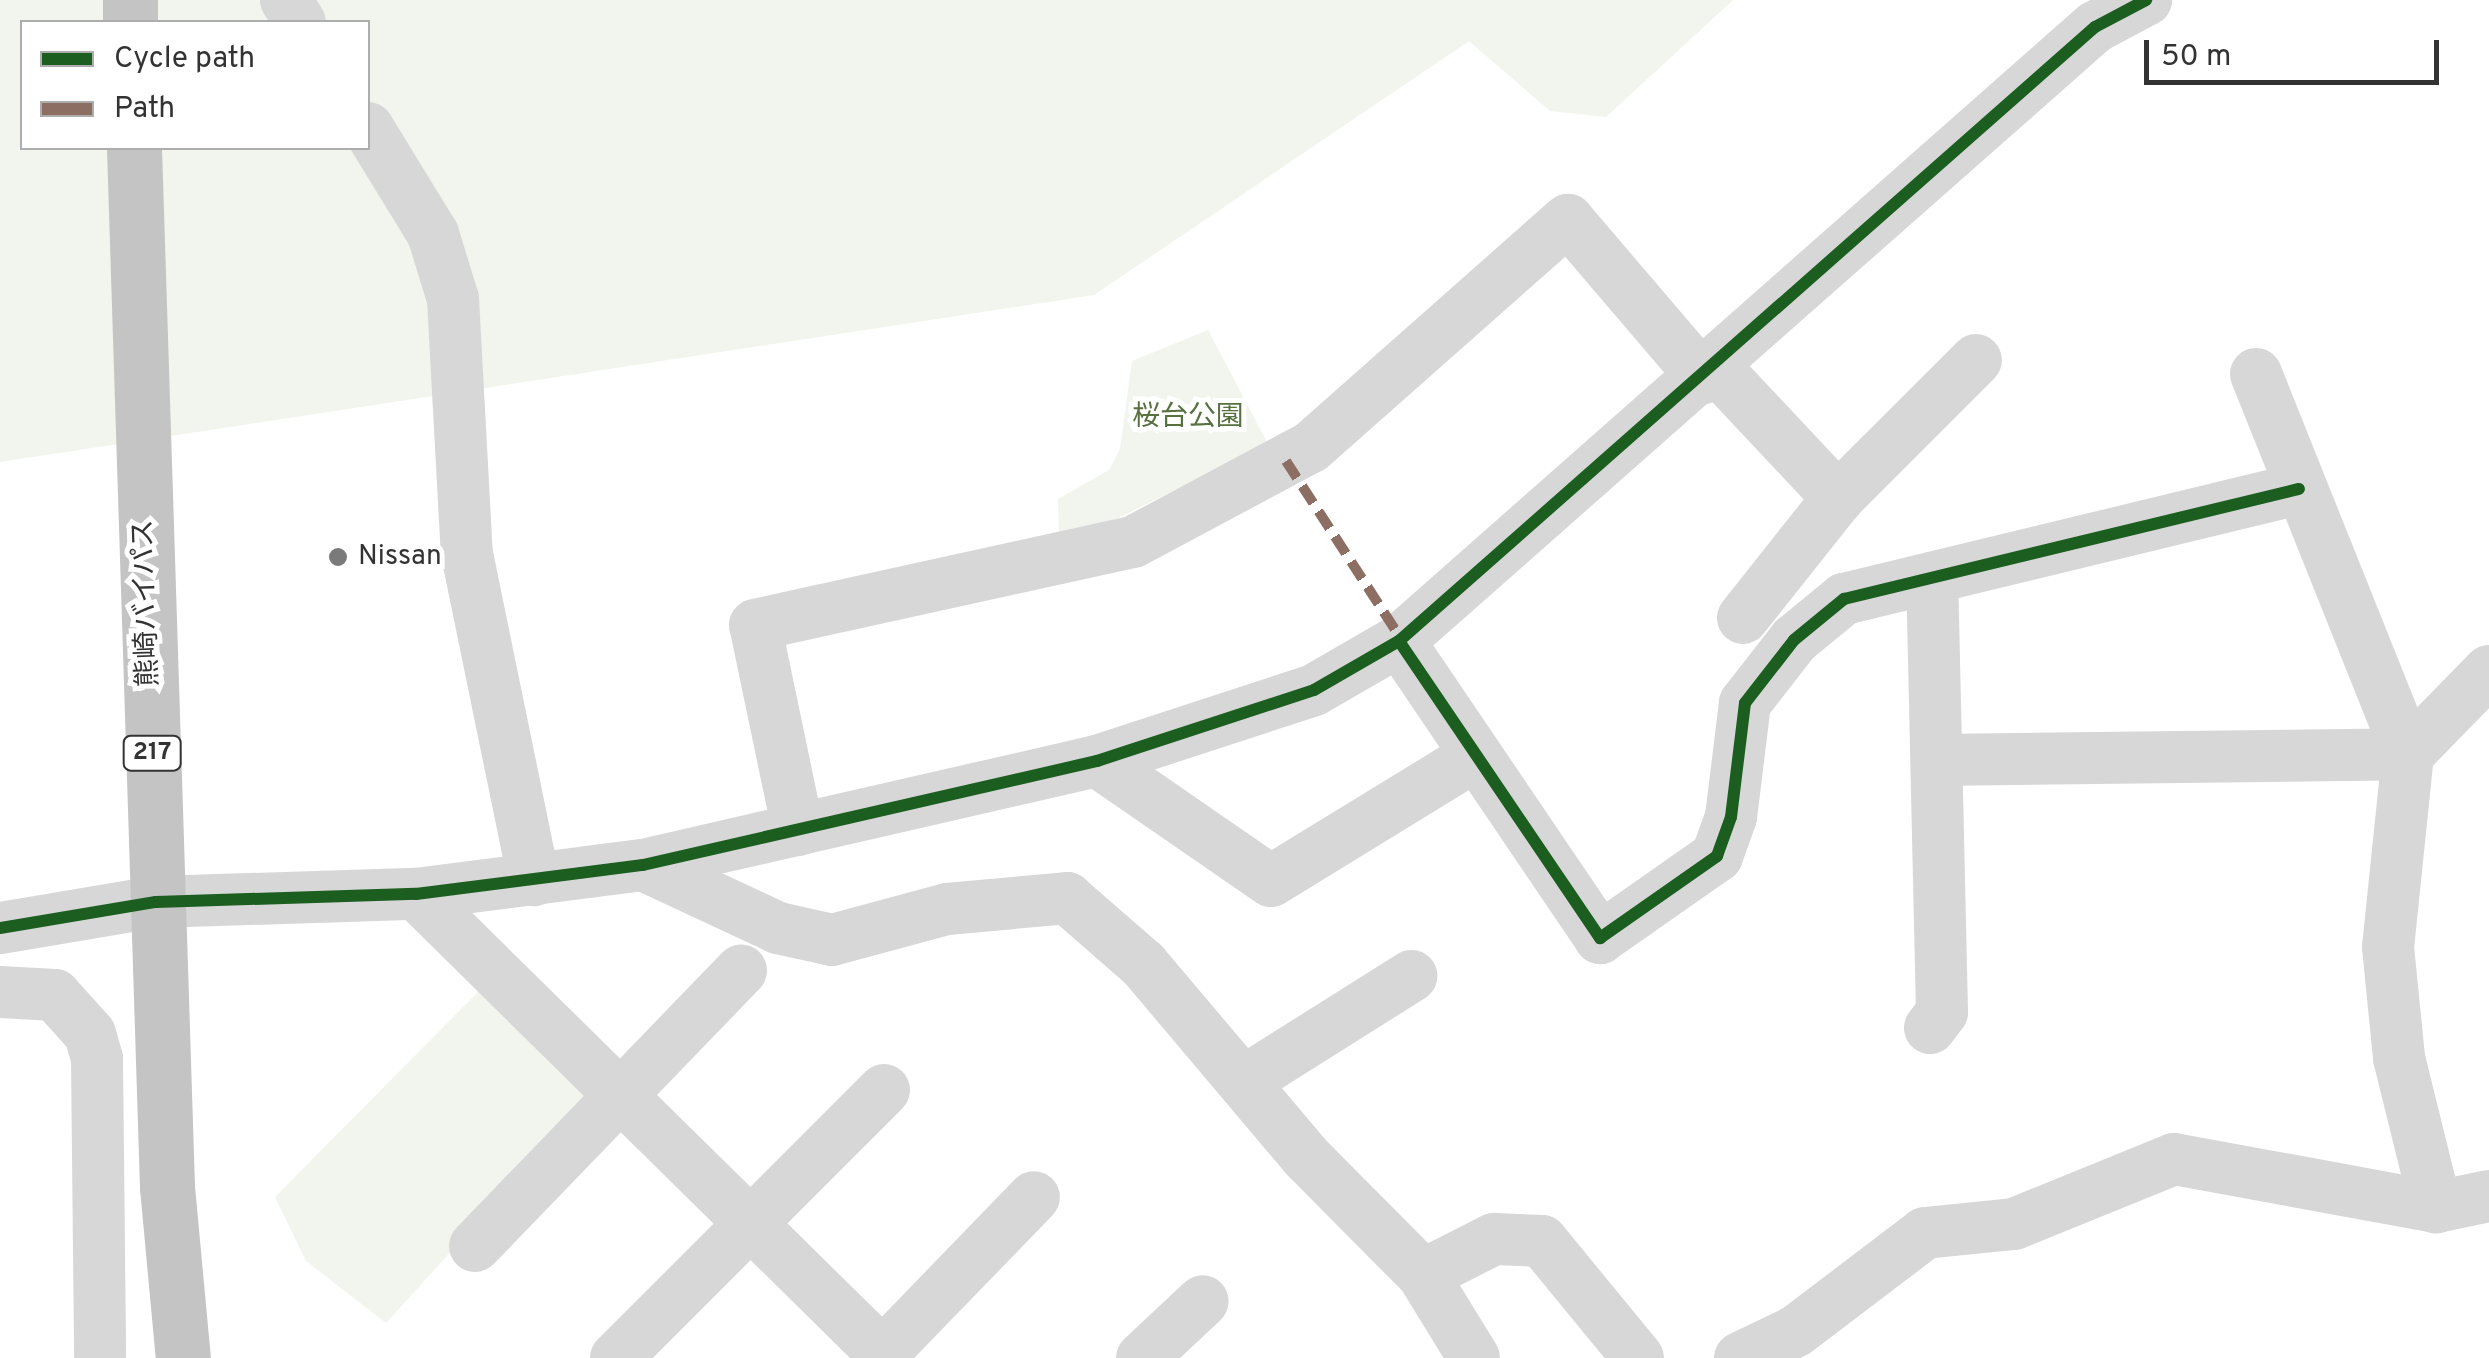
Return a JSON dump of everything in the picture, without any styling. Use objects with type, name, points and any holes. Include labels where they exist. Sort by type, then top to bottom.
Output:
[{"type":"highway","name":"熊崎バイパス","points":[[134,150],[156,902],[182,1358]]},
{"type":"street","points":[[0,928],[156,902],[416,894],[644,865],[1097,761],[1314,690],[1399,640],[1709,372],[2096,27],[2146,0]]},
{"type":"street","points":[[370,131],[433,234],[453,299],[467,554],[534,880]]},
{"type":"street","points":[[798,830],[755,626],[1134,542],[1311,447],[1568,220],[1709,372],[1838,498]]},
{"type":"street","points":[[1743,618],[1838,498],[1976,360]]},
{"type":"street","points":[[2256,374],[2298,489],[2408,754],[2388,948],[2399,1058],[2436,1207]]},
{"type":"street","points":[[1399,640],[1472,758],[1600,938],[1717,856],[1732,816],[1745,703],[1794,640],[1844,599],[2298,489]]},
{"type":"street","points":[[1930,1028],[1942,1012],[1932,578]]},
{"type":"street","points":[[1937,760],[2408,754],[2489,671]]},
{"type":"street","points":[[1097,761],[1271,881],[1472,758]]},
{"type":"street","points":[[644,865],[778,928],[832,940],[948,910],[1067,898],[1144,964],[1243,1082],[1422,1275],[1474,1358]]},
{"type":"street","points":[[416,894],[882,1356],[1034,1197]]},
{"type":"street","points":[[475,1246],[742,971]]},
{"type":"street","points":[[1243,1082],[1411,976]]},
{"type":"street","points":[[0,992],[36,987],[56,995],[90,1034],[97,1058],[100,1358]]},
{"type":"street","points":[[616,1358],[884,1090]]},
{"type":"street","points":[[1740,1358],[1796,1331],[1925,1233],[2014,1224],[2174,1159],[2436,1207],[2489,1196]]},
{"type":"street","points":[[1422,1275],[1494,1238],[1542,1241],[1638,1358]]},
{"type":"street","points":[[1142,1358],[1203,1301]]},
{"type":"green space","points":[[0,0],[1733,0],[1606,117],[1550,111],[1469,41],[1094,295],[0,462]]},
{"type":"green space","name":"桜台公園","points":[[1208,330],[1268,444],[1116,519],[1059,535],[1058,499],[1109,470],[1120,449],[1132,361]]},
{"type":"green space","points":[[479,991],[592,1096],[386,1323],[306,1261],[275,1197]]},
{"type":"marked path","points":[[1286,461],[1401,639]]},
{"type":"cycle path","points":[[0,928],[156,902],[416,894],[643,865],[1097,761],[1314,690],[1399,641],[2095,27],[2146,0]]},
{"type":"cycle path","points":[[1399,641],[1600,938],[1717,856],[1731,817],[1745,703],[1794,640],[1844,599],[2299,489]]},
{"type":"place","name":"Nissan","points":[[338,557]]}]
